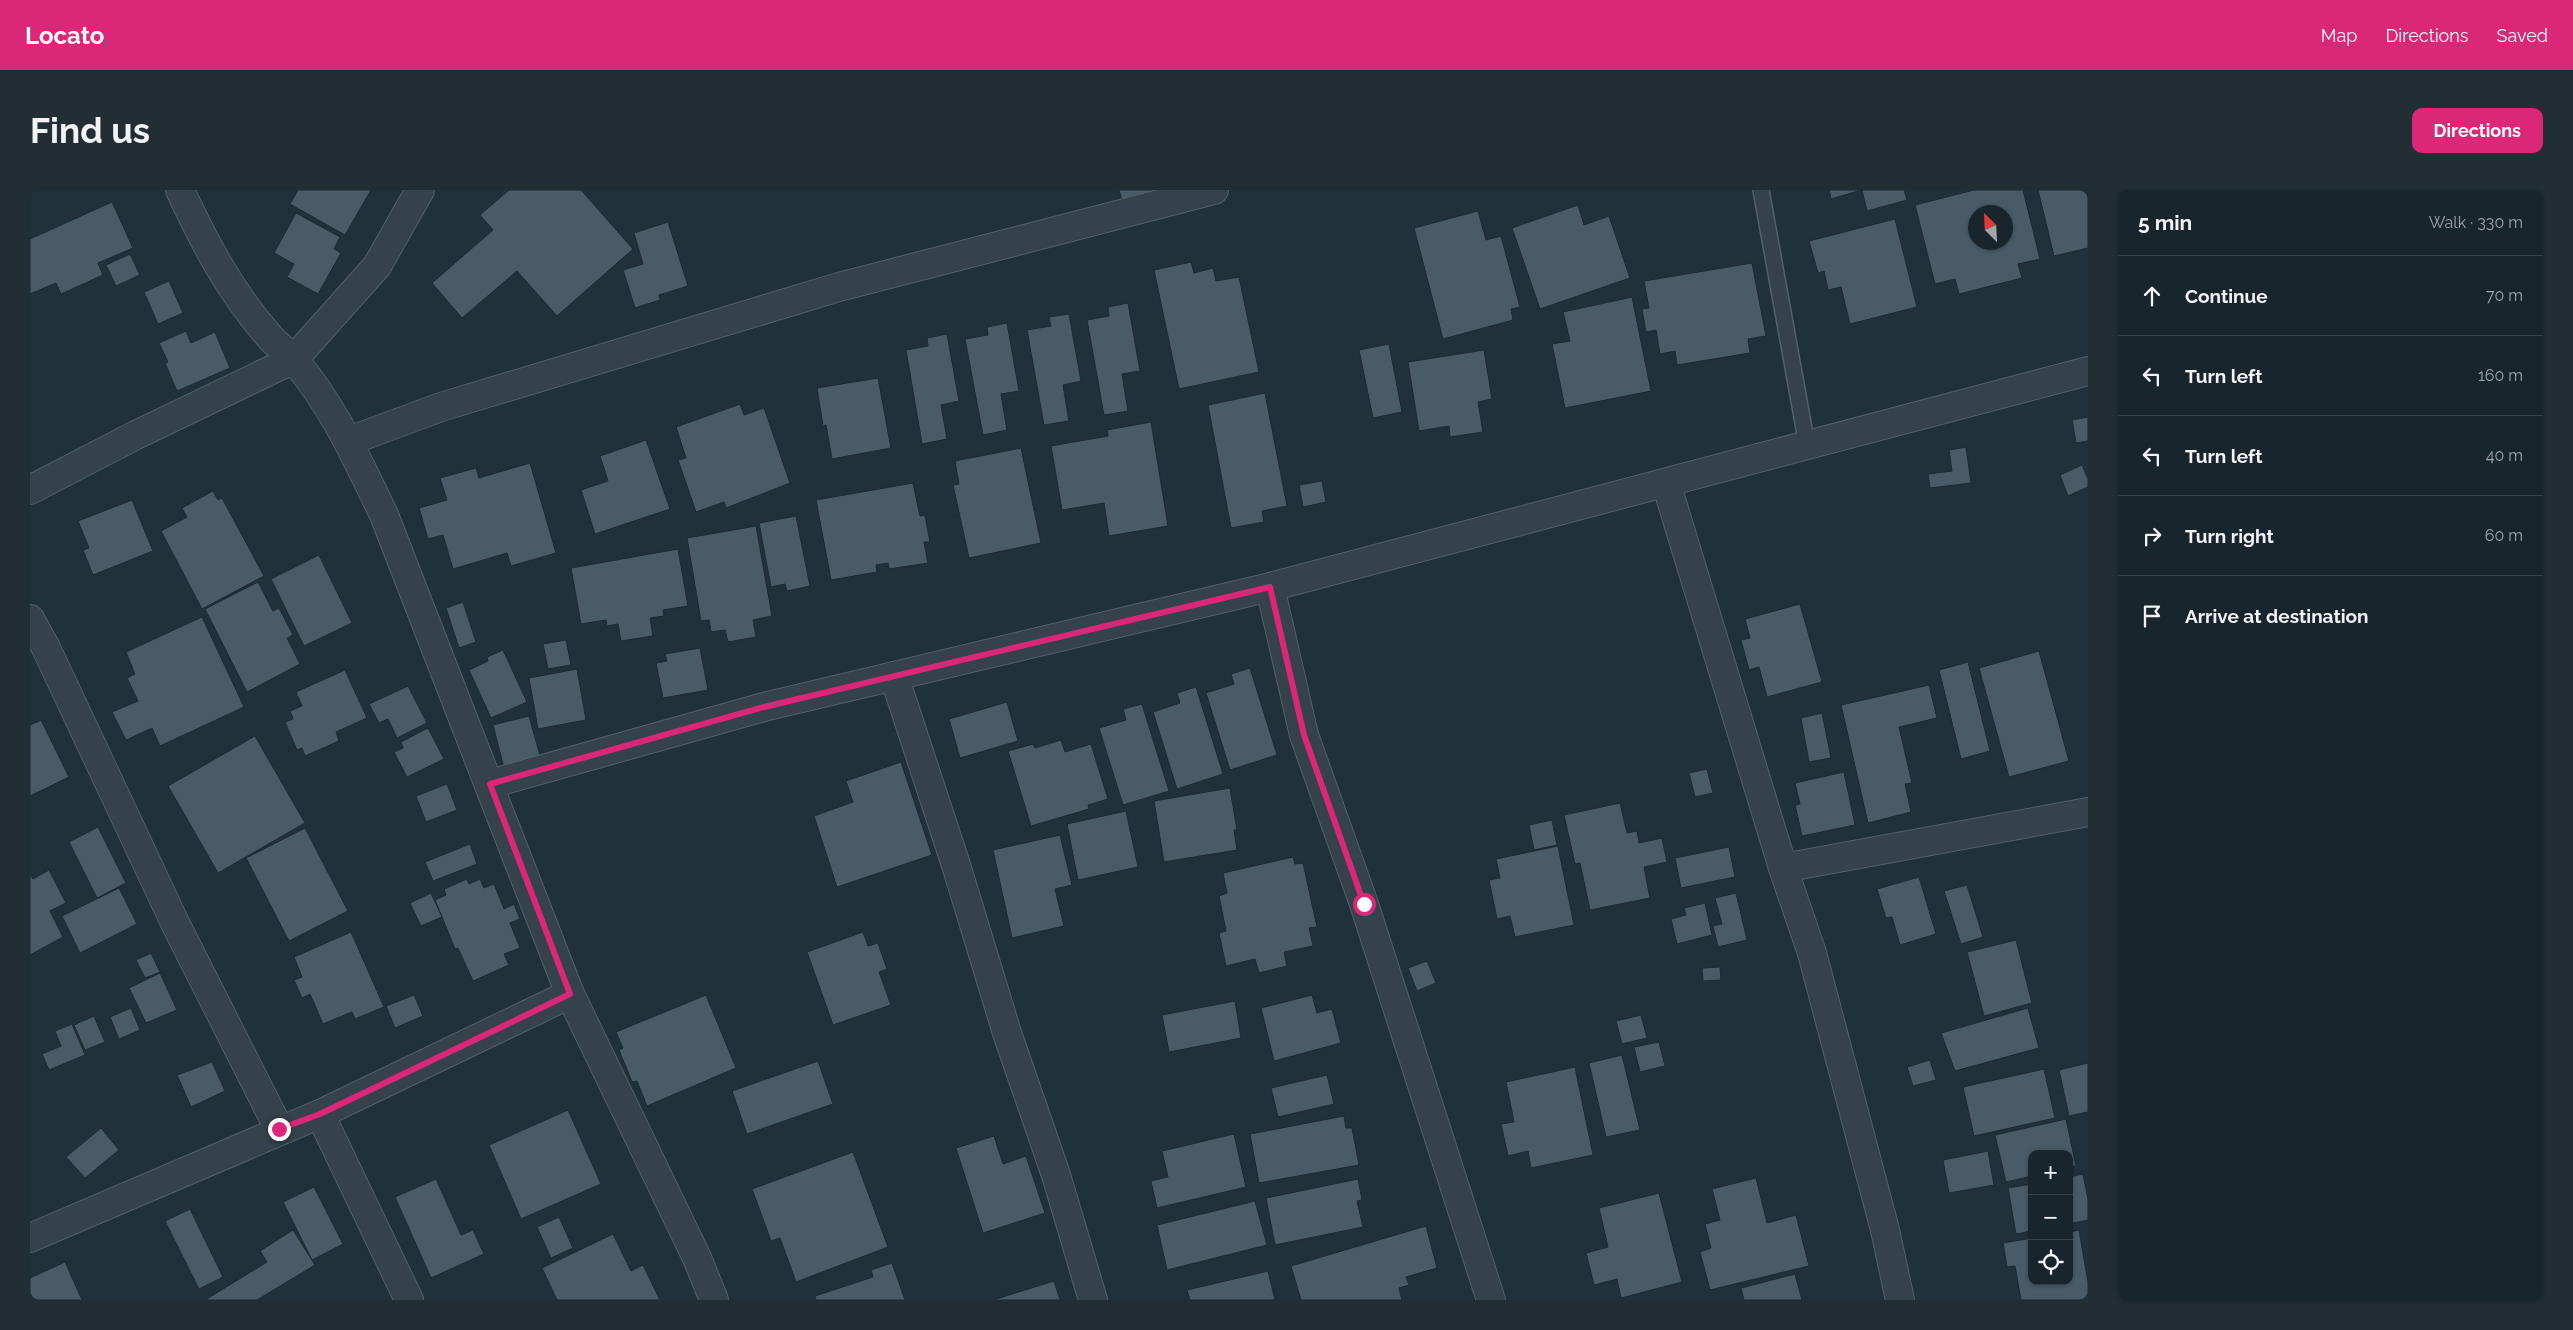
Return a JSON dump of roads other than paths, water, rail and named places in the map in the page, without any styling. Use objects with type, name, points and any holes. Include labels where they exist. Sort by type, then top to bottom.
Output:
[{"type":"street","points":[[180,190],[212,256],[251,314],[270,338],[294,359],[349,441],[384,515],[457,708],[490,784],[570,994],[697,1258],[714,1300]]},
{"type":"street","points":[[30,490],[136,435],[294,359],[377,266],[420,190]]},
{"type":"street","points":[[349,441],[440,407],[839,287],[1214,190]]},
{"type":"street","points":[[490,784],[764,707],[1270,587],[2088,371]]},
{"type":"street","points":[[1666,482],[1783,868],[1812,953],[1884,1230],[1900,1300]]},
{"type":"street","points":[[1270,587],[1304,735],[1364,904],[1491,1300]]},
{"type":"street","points":[[30,619],[46,648],[175,923],[279,1129]]},
{"type":"street","points":[[894,676],[956,865],[1007,1033],[1056,1175],[1093,1300]]},
{"type":"street","points":[[1783,868],[2088,812]]},
{"type":"street","points":[[30,1238],[279,1129],[320,1114],[570,994]]},
{"type":"street","points":[[320,1114],[409,1300]]},
{"type":"lane","points":[[1761,190],[1807,445]]}]
